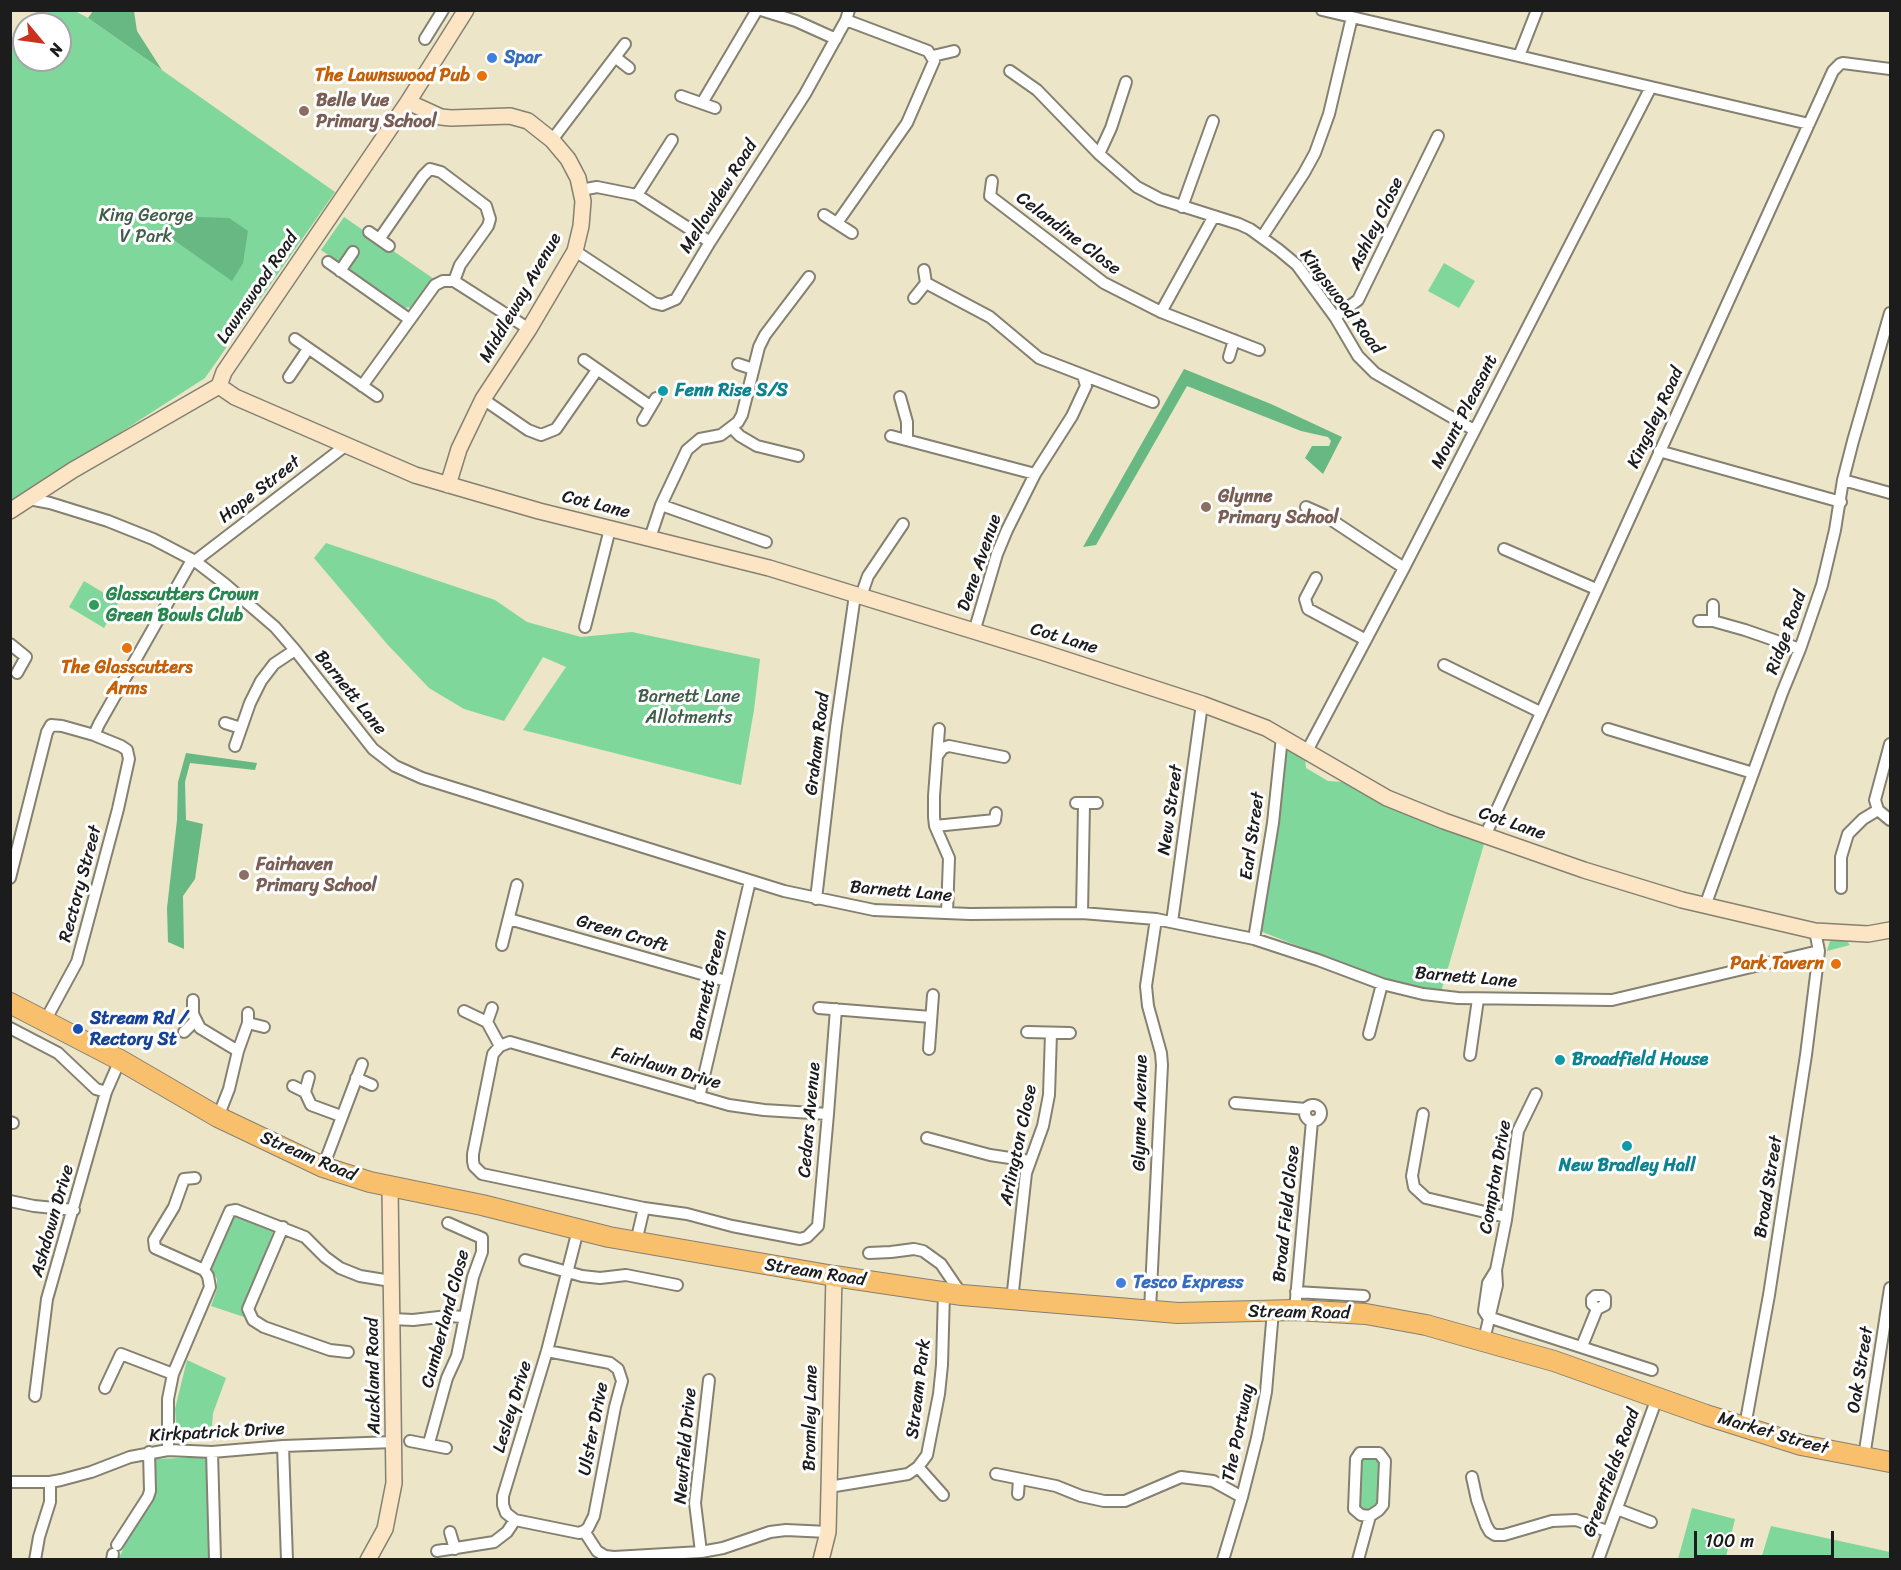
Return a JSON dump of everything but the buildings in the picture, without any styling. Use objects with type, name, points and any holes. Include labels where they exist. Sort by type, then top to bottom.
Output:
[{"type":"highway","name":"Stream Road","points":[[10,1003],[120,1060],[218,1117],[323,1167],[390,1187],[482,1205],[578,1230],[636,1242],[953,1294],[1178,1313],[1273,1311],[1295,1301],[1426,1325],[1484,1340],[1554,1361],[1658,1398]]},
{"type":"highway","name":"Market Street","points":[[1658,1398],[1801,1445],[1890,1462]]},
{"type":"street","points":[[424,39],[443,10]]},
{"type":"street","name":"Lawnswood Road","points":[[219,386],[224,372],[408,102],[466,10]]},
{"type":"street","points":[[702,103],[759,10],[796,21],[836,39]]},
{"type":"street","points":[[1322,10],[1809,124]]},
{"type":"street","points":[[1519,56],[1537,10]]},
{"type":"street","points":[[837,223],[907,123],[934,61],[928,51],[848,15]]},
{"type":"street","name":"Mellowdew Road","points":[[575,251],[654,303],[662,305],[676,299],[805,94],[848,15]]},
{"type":"street","points":[[1262,237],[1315,153],[1329,114],[1352,17]]},
{"type":"street","points":[[552,140],[625,44]]},
{"type":"street","points":[[933,56],[954,51]]},
{"type":"street","points":[[615,57],[629,68]]},
{"type":"street","name":"Kingsley Road","points":[[1485,836],[1833,71],[1840,64],[1890,69]]},
{"type":"street","name":"Kingswood Road","points":[[1010,71],[1037,90],[1099,154],[1137,187],[1182,207],[1239,224],[1262,237],[1297,265],[1335,318],[1358,356],[1375,374],[1474,430]]},
{"type":"street","points":[[1099,154],[1111,128],[1126,81]]},
{"type":"street","name":"Mount Pleasant","points":[[1307,751],[1404,568],[1651,87]]},
{"type":"street","points":[[681,96],[715,108]]},
{"type":"street","name":"Middleway Avenue","points":[[408,102],[441,117],[516,117],[537,127],[552,140],[573,166],[583,201],[581,226],[575,251],[529,329],[483,399],[459,449],[448,485]]},
{"type":"street","points":[[1182,207],[1213,119]]},
{"type":"street","name":"Ashley Close","points":[[1335,318],[1358,300],[1438,136]]},
{"type":"street","points":[[637,195],[672,140]]},
{"type":"street","points":[[653,143],[664,150]]},
{"type":"street","points":[[380,238],[423,176],[430,169],[441,172],[486,206],[490,219],[488,226],[460,266],[454,280]]},
{"type":"street","name":"Celandine Close","points":[[990,196],[992,181]]},
{"type":"street","points":[[581,190],[597,188],[637,195],[710,242]]},
{"type":"street","name":"Celandine Close","points":[[978,200],[990,196]]},
{"type":"street","name":"Celandine Close","points":[[990,196],[1104,283],[1161,312],[1259,350]]},
{"type":"street","points":[[824,215],[852,233]]},
{"type":"street","points":[[1161,312],[1214,216]]},
{"type":"street","points":[[369,232],[389,246]]},
{"type":"street","points":[[340,271],[353,252]]},
{"type":"street","points":[[328,262],[409,319]]},
{"type":"street","points":[[914,298],[926,283],[924,270]]},
{"type":"street","points":[[650,538],[661,505],[687,450],[700,439],[721,435],[732,428],[742,415],[753,369],[765,335],[809,277]]},
{"type":"street","points":[[362,386],[435,285],[443,281],[454,280],[529,329]]},
{"type":"street","points":[[926,283],[990,317],[1039,358],[1153,402]]},
{"type":"street","name":"Ridge Road","points":[[1706,906],[1822,585],[1853,441],[1890,313]]},
{"type":"street","points":[[295,339],[376,396]]},
{"type":"street","points":[[1229,357],[1234,340]]},
{"type":"street","points":[[289,377],[308,350]]},
{"type":"street","points":[[584,360],[653,402],[643,420]]},
{"type":"street","points":[[738,364],[753,369]]},
{"type":"street","points":[[483,399],[528,430],[541,435],[556,429],[597,370]]},
{"type":"street","name":"Dene Avenue","points":[[974,632],[997,554],[1007,530],[1035,474],[1072,416],[1086,386],[1083,375]]},
{"type":"street","points":[[10,511],[73,470],[219,386]]},
{"type":"street","name":"Cot Lane","points":[[219,386],[235,397],[415,475],[610,529],[769,568],[1042,652],[1248,720],[1307,751],[1387,798],[1485,836],[1584,870],[1706,906],[1815,932],[1868,934],[1890,930]]},
{"type":"street","points":[[900,397],[907,422],[907,440]]},
{"type":"street","points":[[732,428],[740,436],[757,446],[798,456]]},
{"type":"street","points":[[891,436],[1035,474]]},
{"type":"street","name":"Hope Street","points":[[193,560],[345,446]]},
{"type":"street","points":[[1659,452],[1841,502]]},
{"type":"street","points":[[1844,480],[1890,493]]},
{"type":"street","name":"Barnett Lane","points":[[29,499],[108,521],[153,539],[193,560],[225,584],[274,627],[295,650],[373,749],[395,766],[422,778],[750,881],[816,899],[874,910],[948,913],[1082,913],[1156,919],[1254,939],[1382,984],[1423,994],[1478,999],[1612,1000],[1819,951]]},
{"type":"street","points":[[661,505],[766,542]]},
{"type":"street","points":[[1306,507],[1324,515],[1404,568]]},
{"type":"street","name":"Graham Road","points":[[816,899],[836,728],[858,596],[868,576],[898,539],[903,524]]},
{"type":"street","points":[[585,627],[610,529]]},
{"type":"street","points":[[1504,549],[1596,589]]},
{"type":"street","points":[[10,878],[47,732],[51,725],[94,735],[193,560]]},
{"type":"street","points":[[1316,578],[1305,599],[1308,609],[1366,640]]},
{"type":"street","points":[[1713,605],[1713,621]]},
{"type":"street","points":[[1699,621],[1713,621],[1800,649]]},
{"type":"street","points":[[10,644],[26,657],[17,673]]},
{"type":"street","points":[[235,746],[250,703],[261,681],[274,664],[295,650]]},
{"type":"street","points":[[1444,665],[1540,712]]},
{"type":"street","name":"New Street","points":[[1172,922],[1202,704]]},
{"type":"street","points":[[225,723],[241,728]]},
{"type":"street","points":[[939,729],[933,796],[935,826],[949,858],[948,913]]},
{"type":"street","points":[[1608,729],[1753,773]]},
{"type":"street","name":"Rectory Street","points":[[45,1021],[77,962],[96,896],[129,759],[127,750],[94,735]]},
{"type":"street","name":"Earl Street","points":[[1254,939],[1273,823],[1282,737]]},
{"type":"street","points":[[1890,744],[1875,800],[1878,810],[1890,820]]},
{"type":"street","points":[[937,756],[943,748],[949,747],[1004,758]]},
{"type":"street","points":[[1082,913],[1080,803],[1097,803]]},
{"type":"street","points":[[1842,888],[1841,856],[1848,834],[1863,819],[1878,810]]},
{"type":"street","points":[[935,826],[995,820],[996,813]]},
{"type":"street","name":"Barnett Green","points":[[699,1097],[750,881]]},
{"type":"street","points":[[502,945],[517,885]]},
{"type":"street","name":"Green Croft","points":[[508,919],[726,981]]},
{"type":"street","name":"Glynne Avenue","points":[[1150,1310],[1162,1065],[1148,1006],[1146,986],[1156,919]]},
{"type":"street","points":[[1815,932],[1819,951]]},
{"type":"street","name":"Broad Street","points":[[1745,1426],[1769,1295],[1806,1055],[1819,951]]},
{"type":"street","points":[[1369,1034],[1382,984]]},
{"type":"street","points":[[929,1049],[933,996]]},
{"type":"street","points":[[1470,1055],[1478,999]]},
{"type":"street","points":[[193,1000],[195,1021],[210,1035],[238,1051]]},
{"type":"street","points":[[488,1022],[492,1008]]},
{"type":"street","points":[[819,1008],[932,1017]]},
{"type":"street","name":"Cedars Avenue","points":[[813,1233],[818,1226],[836,1009]]},
{"type":"street","points":[[464,1011],[488,1022],[500,1046]]},
{"type":"street","points":[[218,1117],[230,1089],[248,1018],[264,1027]]},
{"type":"street","points":[[184,1032],[195,1021]]},
{"type":"street","points":[[10,1028],[58,1053],[96,1089],[106,1092]]},
{"type":"street","points":[[1027,1032],[1070,1033]]},
{"type":"street","name":"Arlington Close","points":[[1012,1300],[1026,1173],[1043,1126],[1049,1095],[1051,1033]]},
{"type":"street","name":"Fairlawn Drive","points":[[500,1046],[510,1042],[729,1105],[764,1110],[828,1114]]},
{"type":"street","name":"Stream Road","points":[[500,1046],[493,1054],[473,1154],[474,1166],[482,1174],[644,1208],[687,1214],[732,1226],[800,1239],[813,1233]]},
{"type":"street","name":"Ashdown Drive","points":[[35,1396],[47,1299],[106,1092],[120,1060]]},
{"type":"street","points":[[323,1167],[362,1064]]},
{"type":"street","points":[[305,1092],[309,1077]]},
{"type":"street","points":[[356,1078],[372,1085]]},
{"type":"street","points":[[293,1086],[305,1092],[311,1105],[341,1116]]},
{"type":"street","name":"Compton Drive","points":[[1484,1340],[1497,1285],[1496,1270],[1518,1131],[1536,1094]]},
{"type":"street","name":"Broad Field Close","points":[[1235,1103],[1306,1109],[1312,1105],[1320,1109],[1320,1117],[1312,1121],[1295,1301]]},
{"type":"street","points":[[1423,1114],[1425,1130],[1412,1176],[1414,1187],[1426,1198],[1506,1217]]},
{"type":"street","points":[[927,1138],[990,1155],[1030,1161]]},
{"type":"street","points":[[168,1450],[168,1399],[174,1374],[210,1287],[204,1270],[155,1248],[154,1240],[174,1207],[184,1179],[195,1178]]},
{"type":"street","name":"Auckland Road","points":[[368,1560],[385,1529],[402,1442],[392,1319],[390,1187]]},
{"type":"street","points":[[10,1201],[74,1210]]},
{"type":"street","points":[[636,1242],[644,1208]]},
{"type":"street","points":[[204,1270],[226,1218],[230,1211],[236,1210],[305,1237],[340,1268],[360,1276],[391,1281]]},
{"type":"street","name":"Cumberland Close","points":[[429,1443],[447,1378],[457,1356],[473,1277],[482,1252],[482,1238],[448,1223]]},
{"type":"street","points":[[283,1227],[248,1309],[253,1320],[264,1327],[330,1350],[348,1352]]},
{"type":"street","points":[[482,1238],[492,1230]]},
{"type":"street","name":"Lesley Drive","points":[[515,1520],[506,1513],[503,1496],[547,1351],[578,1230]]},
{"type":"street","points":[[869,1252],[914,1249],[923,1251],[941,1264],[953,1294]]},
{"type":"street","points":[[525,1260],[567,1273],[600,1278],[626,1275],[677,1285]]},
{"type":"street","name":"Bromley Lane","points":[[821,1560],[828,1532],[834,1276]]},
{"type":"street","name":"Oak Street","points":[[1864,1457],[1890,1288]]},
{"type":"street","name":"Stream Park","points":[[829,1487],[908,1474],[918,1467],[927,1455],[939,1394],[953,1294]]},
{"type":"street","points":[[1295,1301],[1364,1296]]},
{"type":"street","points":[[1582,1346],[1597,1309]]},
{"type":"street","name":"The Portway","points":[[1223,1560],[1242,1497],[1266,1392],[1273,1311]]},
{"type":"street","points":[[392,1319],[465,1317]]},
{"type":"street","points":[[1488,1317],[1652,1370]]},
{"type":"street","name":"Ulster Drive","points":[[547,1351],[609,1363],[618,1369],[622,1381],[594,1516],[584,1531]]},
{"type":"street","points":[[105,1388],[121,1354],[174,1374]]},
{"type":"street","name":"Newfield Drive","points":[[701,1552],[695,1503],[709,1380]]},
{"type":"street","name":"Greenfields Road","points":[[1598,1560],[1658,1398]]},
{"type":"street","name":"Kirkpatrick Drive","points":[[10,1482],[50,1482],[91,1472],[130,1456],[168,1450],[212,1452],[284,1446],[402,1442],[429,1443],[446,1448]]},
{"type":"street","points":[[284,1446],[287,1560]]},
{"type":"street","points":[[114,1553],[148,1497],[150,1491],[149,1452]]},
{"type":"street","points":[[212,1452],[215,1560]]},
{"type":"street","points":[[1358,1560],[1370,1516],[1383,1505],[1386,1461],[1379,1453],[1360,1453],[1356,1459],[1354,1509],[1361,1515],[1370,1516]]},
{"type":"street","points":[[918,1467],[943,1495]]},
{"type":"street","points":[[996,1474],[1056,1486],[1081,1496],[1104,1501],[1125,1501],[1181,1477],[1213,1481],[1242,1497]]},
{"type":"street","points":[[1472,1477],[1486,1525],[1495,1535],[1504,1535],[1552,1521],[1576,1520],[1607,1531]]},
{"type":"street","points":[[1018,1494],[1019,1479]]},
{"type":"street","points":[[35,1560],[39,1537],[50,1502],[50,1482]]},
{"type":"street","points":[[1617,1509],[1651,1522]]},
{"type":"street","points":[[437,1551],[494,1542],[507,1532],[515,1520],[579,1533],[584,1531],[596,1555],[614,1557],[679,1557],[723,1548],[770,1532],[786,1530],[828,1532]]},
{"type":"street","points":[[450,1532],[455,1549]]},
{"type":"green space","name":"King George V Park","points":[[75,11],[88,18],[335,192],[205,378],[76,461],[11,507],[11,42],[12,72],[72,72],[72,12],[36,12]]},
{"type":"green space","points":[[93,11],[134,11],[137,31],[162,70],[88,18]]},
{"type":"green space","points":[[176,210],[199,217],[229,218],[248,231],[243,263],[232,281],[161,231]]},
{"type":"green space","points":[[344,217],[434,279],[413,307],[403,308],[321,250]]},
{"type":"green space","points":[[1444,263],[1475,281],[1459,308],[1428,291]]},
{"type":"green space","points":[[1184,369],[1271,404],[1342,437],[1323,474],[1305,458],[1312,446],[1329,446],[1331,441],[1328,437],[1301,431],[1187,386],[1096,545],[1083,547]]},
{"type":"green space","name":"Barnett Lane Allotments","points":[[326,543],[495,600],[527,622],[581,637],[632,632],[760,659],[741,785],[523,730],[566,667],[543,657],[504,721],[464,709],[429,688],[387,644],[314,558]]},
{"type":"green space","name":"Glasscutters Crown Green Bowls Club","points":[[84,581],[119,602],[104,628],[69,607]]},
{"type":"green space","points":[[1287,747],[1305,758],[1306,768],[1328,781],[1345,782],[1386,804],[1484,844],[1441,992],[1397,985],[1260,931]]},
{"type":"green space","points":[[186,753],[257,763],[255,770],[190,763],[185,782],[186,820],[203,824],[195,879],[183,896],[184,949],[168,942],[167,908],[177,820],[178,782]]},
{"type":"green space","points":[[1846,940],[1850,945],[1827,951],[1830,941]]},
{"type":"green space","points":[[234,1214],[270,1227],[273,1232],[243,1307],[244,1317],[211,1306],[217,1289],[217,1279],[211,1268]]},
{"type":"green space","points":[[187,1360],[226,1378],[213,1413],[211,1439],[177,1439],[175,1409]]},
{"type":"green space","points":[[204,1457],[207,1462],[210,1559],[118,1560],[128,1538],[156,1494],[156,1459]]},
{"type":"green space","points":[[1380,1458],[1380,1505],[1371,1509],[1363,1509],[1359,1504],[1360,1460]]},
{"type":"green space","points":[[1692,1508],[1735,1519],[1726,1557],[1737,1559],[1678,1559]]},
{"type":"green space","points":[[1771,1526],[1890,1552],[1890,1559],[1761,1559]]},
{"type":"place","name":"Spar","points":[[492,58]]},
{"type":"place","name":"The Lawnswood Pub","points":[[482,76]]},
{"type":"place","name":"Belle Vue Primary School","points":[[304,111]]},
{"type":"place","name":"Fenn Rise S/S","points":[[663,391]]},
{"type":"place","name":"Glynne Primary School","points":[[1206,507]]},
{"type":"place","name":"Glasscutters Crown Green Bowls Club","points":[[94,605]]},
{"type":"place","name":"The Glasscutters Arms","points":[[127,648]]},
{"type":"place","name":"Fairhaven Primary School","points":[[244,875]]},
{"type":"place","name":"Park Tavern","points":[[1836,964]]},
{"type":"place","name":"Stream Rd / Rectory St","points":[[78,1029]]},
{"type":"place","name":"Broadfield House","points":[[1560,1060]]},
{"type":"place","name":"New Bradley Hall","points":[[1627,1146]]},
{"type":"place","name":"Tesco Express","points":[[1121,1283]]}]
